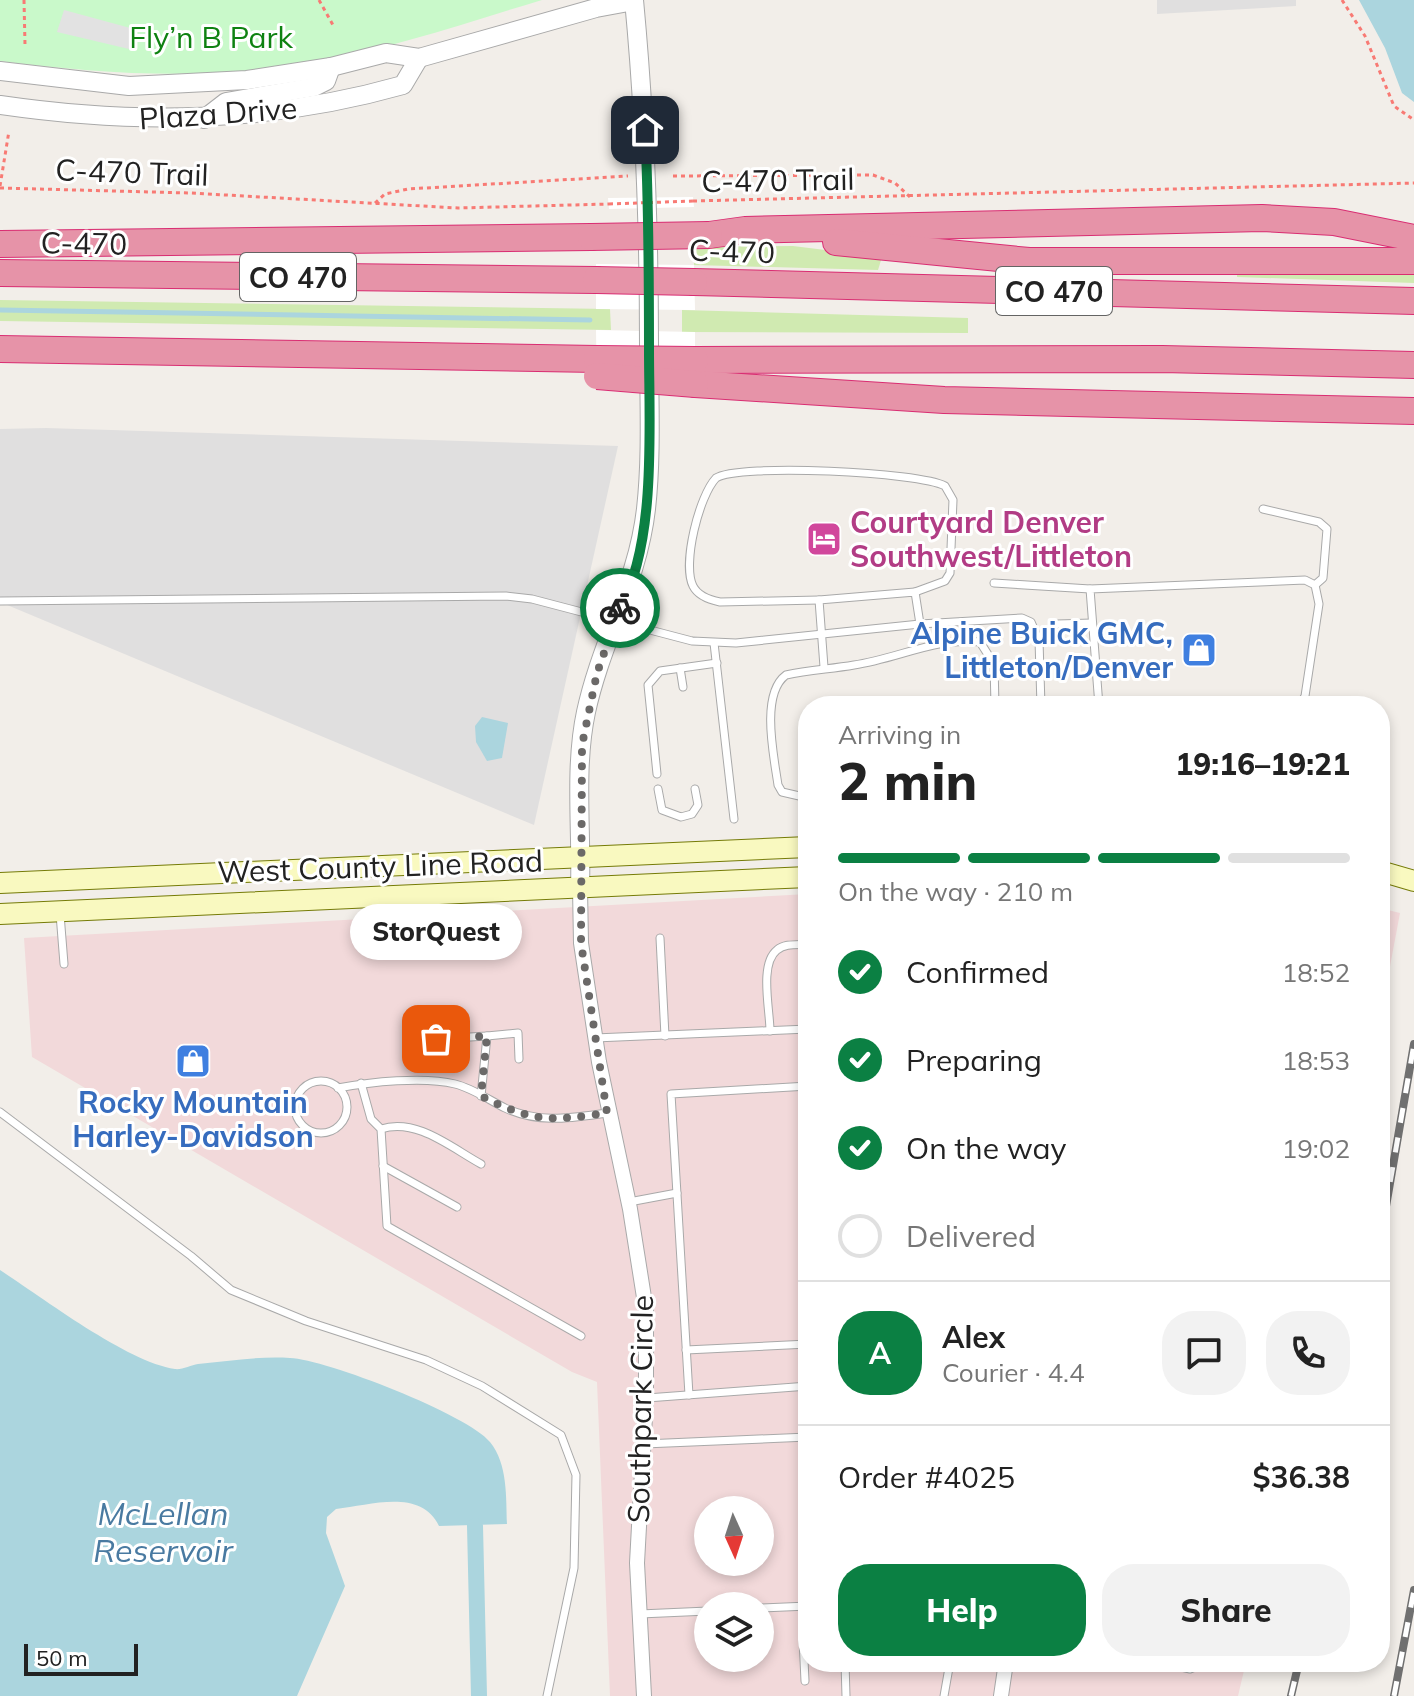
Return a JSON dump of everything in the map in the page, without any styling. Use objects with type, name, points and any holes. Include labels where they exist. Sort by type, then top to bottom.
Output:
[{"type":"highway","points":[[709,235],[745,230],[1262,218],[1334,222],[1414,238]]},
{"type":"highway","points":[[0,244],[709,235],[815,239],[944,255],[1038,262],[1414,261]]},
{"type":"highway","name":"C-470","points":[[0,273],[596,280],[1414,301]]},
{"type":"highway","name":"CO 470","points":[[0,349],[329,353],[695,372],[1162,359],[1414,365]]},
{"type":"highway","points":[[695,372],[944,400],[1414,411]]},
{"type":"main road","name":"West County Line Road","points":[[0,883],[798,847]]},
{"type":"main road","points":[[1390,874],[1414,881]]},
{"type":"main road","name":"West County Line Road","points":[[0,914],[798,877]]},
{"type":"street","name":"Plaza Drive","points":[[0,71],[129,86],[247,80],[331,67],[386,53],[419,58],[596,8],[636,0]]},
{"type":"street","points":[[580,888],[584,723],[614,619],[626,597],[642,538],[649,433],[646,151],[636,0]]},
{"type":"street","name":"Plaza Drive","points":[[0,105],[97,118],[204,119],[336,102],[403,85],[419,58]]},
{"type":"street","points":[[204,119],[226,102],[314,87],[326,81],[331,67]]},
{"type":"street","name":"Southpark Circle","points":[[580,888],[581,943],[595,1038],[607,1113],[629,1202],[646,1310],[646,1398],[637,1539],[644,1696]]},
{"type":"street","points":[[1001,1696],[1005,1672]]},
{"type":"lane","points":[[815,471],[938,483],[950,492],[953,500],[950,573],[945,581],[915,592],[819,600],[720,602],[708,599],[693,588],[687,567],[705,495],[716,478],[737,472],[815,471]]},
{"type":"lane","points":[[1263,509],[1319,522],[1327,529],[1323,578],[1315,585]]},
{"type":"lane","points":[[994,583],[1090,589],[1305,580],[1315,585]]},
{"type":"lane","points":[[1305,696],[1319,604],[1315,585]]},
{"type":"lane","points":[[1090,589],[1098,696]]},
{"type":"lane","points":[[915,592],[920,624]]},
{"type":"lane","points":[[0,601],[506,596],[614,619],[692,641],[714,643],[757,642],[920,624],[1022,618],[1031,622],[1039,640],[1041,696]]},
{"type":"lane","points":[[819,600],[824,667]]},
{"type":"lane","points":[[1039,640],[1057,624],[1092,623]]},
{"type":"lane","points":[[798,796],[782,792],[778,785],[770,733],[774,690],[786,675],[854,665],[926,646],[964,640],[980,642],[994,664],[995,696]]},
{"type":"lane","points":[[714,643],[734,819]]},
{"type":"lane","points":[[657,774],[648,685],[660,671],[717,663]]},
{"type":"lane","points":[[680,668],[683,687]]},
{"type":"lane","points":[[658,789],[662,810],[681,817],[692,814],[698,805],[695,789]]},
{"type":"lane","points":[[60,911],[64,964]]},
{"type":"lane","points":[[660,938],[665,1036]]},
{"type":"lane","points":[[770,1031],[768,962],[776,950],[786,945],[798,944]]},
{"type":"lane","points":[[595,1038],[798,1030]]},
{"type":"lane","points":[[436,1039],[518,1033],[519,1059]]},
{"type":"lane","points":[[481,1096],[487,1036]]},
{"type":"lane","points":[[338,1088],[346,1100],[347,1111],[336,1128],[317,1132],[300,1122],[295,1103],[305,1086],[325,1081],[338,1088],[361,1083],[444,1081],[533,1119],[550,1121],[607,1113]]},
{"type":"lane","points":[[361,1083],[371,1119],[381,1129],[387,1226],[581,1336]]},
{"type":"lane","points":[[689,1395],[671,1094],[798,1087]]},
{"type":"lane","points":[[0,1112],[231,1290],[306,1321],[426,1360],[521,1408],[561,1435],[576,1475],[574,1568],[547,1696]]},
{"type":"lane","points":[[381,1129],[397,1124],[412,1126],[481,1164]]},
{"type":"lane","points":[[383,1166],[457,1207]]},
{"type":"lane","points":[[629,1202],[677,1193]]},
{"type":"lane","points":[[686,1350],[798,1344]]},
{"type":"lane","points":[[646,1398],[798,1387]]},
{"type":"lane","points":[[644,1444],[798,1437]]},
{"type":"lane","points":[[774,1607],[798,1606]]},
{"type":"lane","points":[[640,1614],[694,1612]]},
{"type":"lane","points":[[805,1672],[805,1681]]},
{"type":"lane","points":[[845,1672],[846,1696]]},
{"type":"lane","points":[[944,1696],[948,1672]]},
{"type":"path","points":[[24,0],[25,45]]},
{"type":"path","points":[[319,0],[333,25]]},
{"type":"path","points":[[1342,0],[1365,36],[1394,106],[1414,120]]},
{"type":"path","points":[[0,187],[9,131]]},
{"type":"path","points":[[673,176],[873,175],[895,183],[910,197]]},
{"type":"path","points":[[375,203],[385,194],[408,189],[628,176]]},
{"type":"path","name":"C-470 Trail","points":[[0,187],[174,192],[458,208],[1414,183]]},
{"type":"shaded area","points":[[1157,0],[1296,0],[1296,6],[1157,14]]},
{"type":"shaded area","points":[[64,10],[134,29],[129,49],[57,32]]},
{"type":"shaded area","points":[[0,429],[618,446],[534,825],[0,602]]},
{"type":"shaded area","points":[[798,895],[798,1672],[1244,1672],[1238,1696],[610,1696],[597,1382],[572,1372],[32,1057],[24,938]]},
{"type":"shaded area","points":[[1390,910],[1400,913],[1390,966]]},
{"type":"green space","name":"Fly’n B Park","points":[[0,0],[542,0],[338,58],[269,69],[154,74],[0,61]]},
{"type":"green space","points":[[793,246],[882,257],[878,270],[694,265],[693,247]]},
{"type":"green space","points":[[1237,270],[1414,270],[1414,283],[1237,277]]},
{"type":"green space","points":[[0,300],[610,309],[611,330],[0,321]]},
{"type":"green space","points":[[682,310],[968,318],[968,333],[682,332]]},
{"type":"water","points":[[1359,0],[1414,0],[1414,102],[1402,93],[1385,48]]},
{"type":"water","points":[[482,717],[508,723],[502,758],[487,761],[476,742],[475,726]]},
{"type":"water","name":"McLellan Reservoir","points":[[0,1270],[110,1342],[155,1364],[178,1369],[256,1358],[308,1361],[395,1390],[455,1418],[477,1431],[496,1451],[505,1482],[507,1524],[439,1526],[431,1514],[408,1503],[379,1503],[336,1509],[327,1517],[326,1533],[345,1586],[297,1696],[0,1696]]},
{"type":"pier","points":[[693,197],[694,207],[609,209],[608,198]]},
{"type":"pier","points":[[596,264],[694,265],[695,310],[596,309]]},
{"type":"pier","points":[[596,330],[695,332],[695,398],[597,390]]},
{"type":"waterway","points":[[0,310],[590,320]]},
{"type":"waterway","points":[[475,1526],[479,1696]]},
{"type":"railway","points":[[1390,1183],[1414,1044]]},
{"type":"railway","points":[[1394,1696],[1414,1590]]},
{"type":"railway","points":[[1291,1696],[1297,1672]]},
{"type":"way so far","points":[[436,1039],[487,1036],[481,1096],[508,1109],[533,1119],[550,1121],[607,1113],[581,943],[582,745],[586,713],[597,673],[620,608]]},
{"type":"place","name":"Courtyard Denver Southwest/Littleton","points":[[824,539]]},
{"type":"place","name":"Alpine Buick GMC, Littleton/Denver","points":[[1199,650]]},
{"type":"place","name":"StorQuest","points":[[436,1039]]},
{"type":"place","name":"Rocky Mountain Harley-Davidson","points":[[193,1061]]},
{"type":"route","points":[[620,608],[626,597],[642,538],[646,507],[649,433],[645,130]]}]
